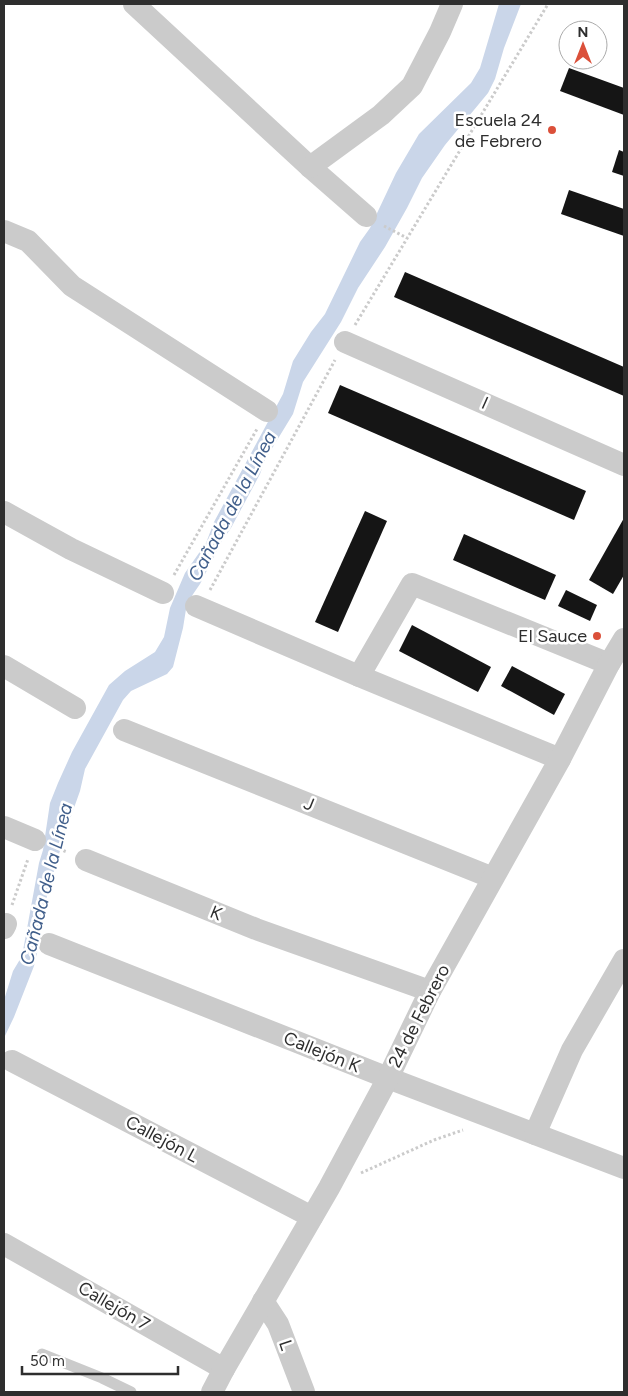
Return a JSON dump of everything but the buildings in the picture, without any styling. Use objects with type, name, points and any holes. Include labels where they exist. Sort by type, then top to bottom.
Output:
[{"type":"street","points":[[134,4],[310,167],[366,216]]},
{"type":"street","points":[[310,167],[381,114],[412,86],[452,4]]},
{"type":"street","points":[[4,231],[28,241],[72,286],[267,411]]},
{"type":"street","name":"I","points":[[345,342],[624,465]]},
{"type":"street","points":[[4,512],[71,549],[163,593]]},
{"type":"street","points":[[359,676],[412,584],[609,664]]},
{"type":"street","points":[[198,606],[359,676],[560,759]]},
{"type":"street","name":"24 de Febrero","points":[[212,1392],[329,1188],[388,1078],[430,991],[560,759],[624,639]]},
{"type":"street","points":[[4,666],[75,708]]},
{"type":"street","name":"J","points":[[124,730],[493,878]]},
{"type":"street","points":[[4,827],[35,840]]},
{"type":"street","name":"K","points":[[86,860],[256,929],[430,991]]},
{"type":"street","name":"Callejón K","points":[[49,944],[388,1078],[624,1168]]},
{"type":"street","points":[[535,1134],[572,1050],[624,960]]},
{"type":"street","name":"Callejón L","points":[[12,1061],[312,1217]]},
{"type":"street","name":"Callejón 7","points":[[4,1244],[224,1369]]},
{"type":"street","name":"L","points":[[263,1301],[278,1324],[304,1392]]},
{"type":"lane","points":[[42,1354],[131,1392]]},
{"type":"path","points":[[198,606],[345,342],[548,4]]},
{"type":"path","points":[[366,216],[408,238]]},
{"type":"path","points":[[163,593],[267,411]]},
{"type":"path","points":[[5,926],[35,840],[86,860]]},
{"type":"path","points":[[329,1188],[434,1140],[494,1119]]},
{"type":"water","name":"Cañada de la Línea","points":[[499,4],[521,4],[504,48],[495,79],[488,93],[445,145],[422,178],[385,247],[358,288],[341,322],[303,382],[293,414],[265,460],[260,474],[200,584],[187,603],[173,667],[167,674],[131,691],[123,700],[85,769],[43,910],[42,932],[34,966],[4,1038],[4,1000],[13,971],[22,956],[43,850],[50,803],[72,752],[109,685],[125,671],[155,652],[164,637],[170,608],[185,573],[206,543],[214,522],[283,394],[293,361],[325,314],[360,242],[370,228],[396,173],[419,134],[471,83],[480,68]]},
{"type":"place","name":"Escuela 24 de Febrero","points":[[552,130]]},
{"type":"place","name":"El Sauce","points":[[597,636]]}]
